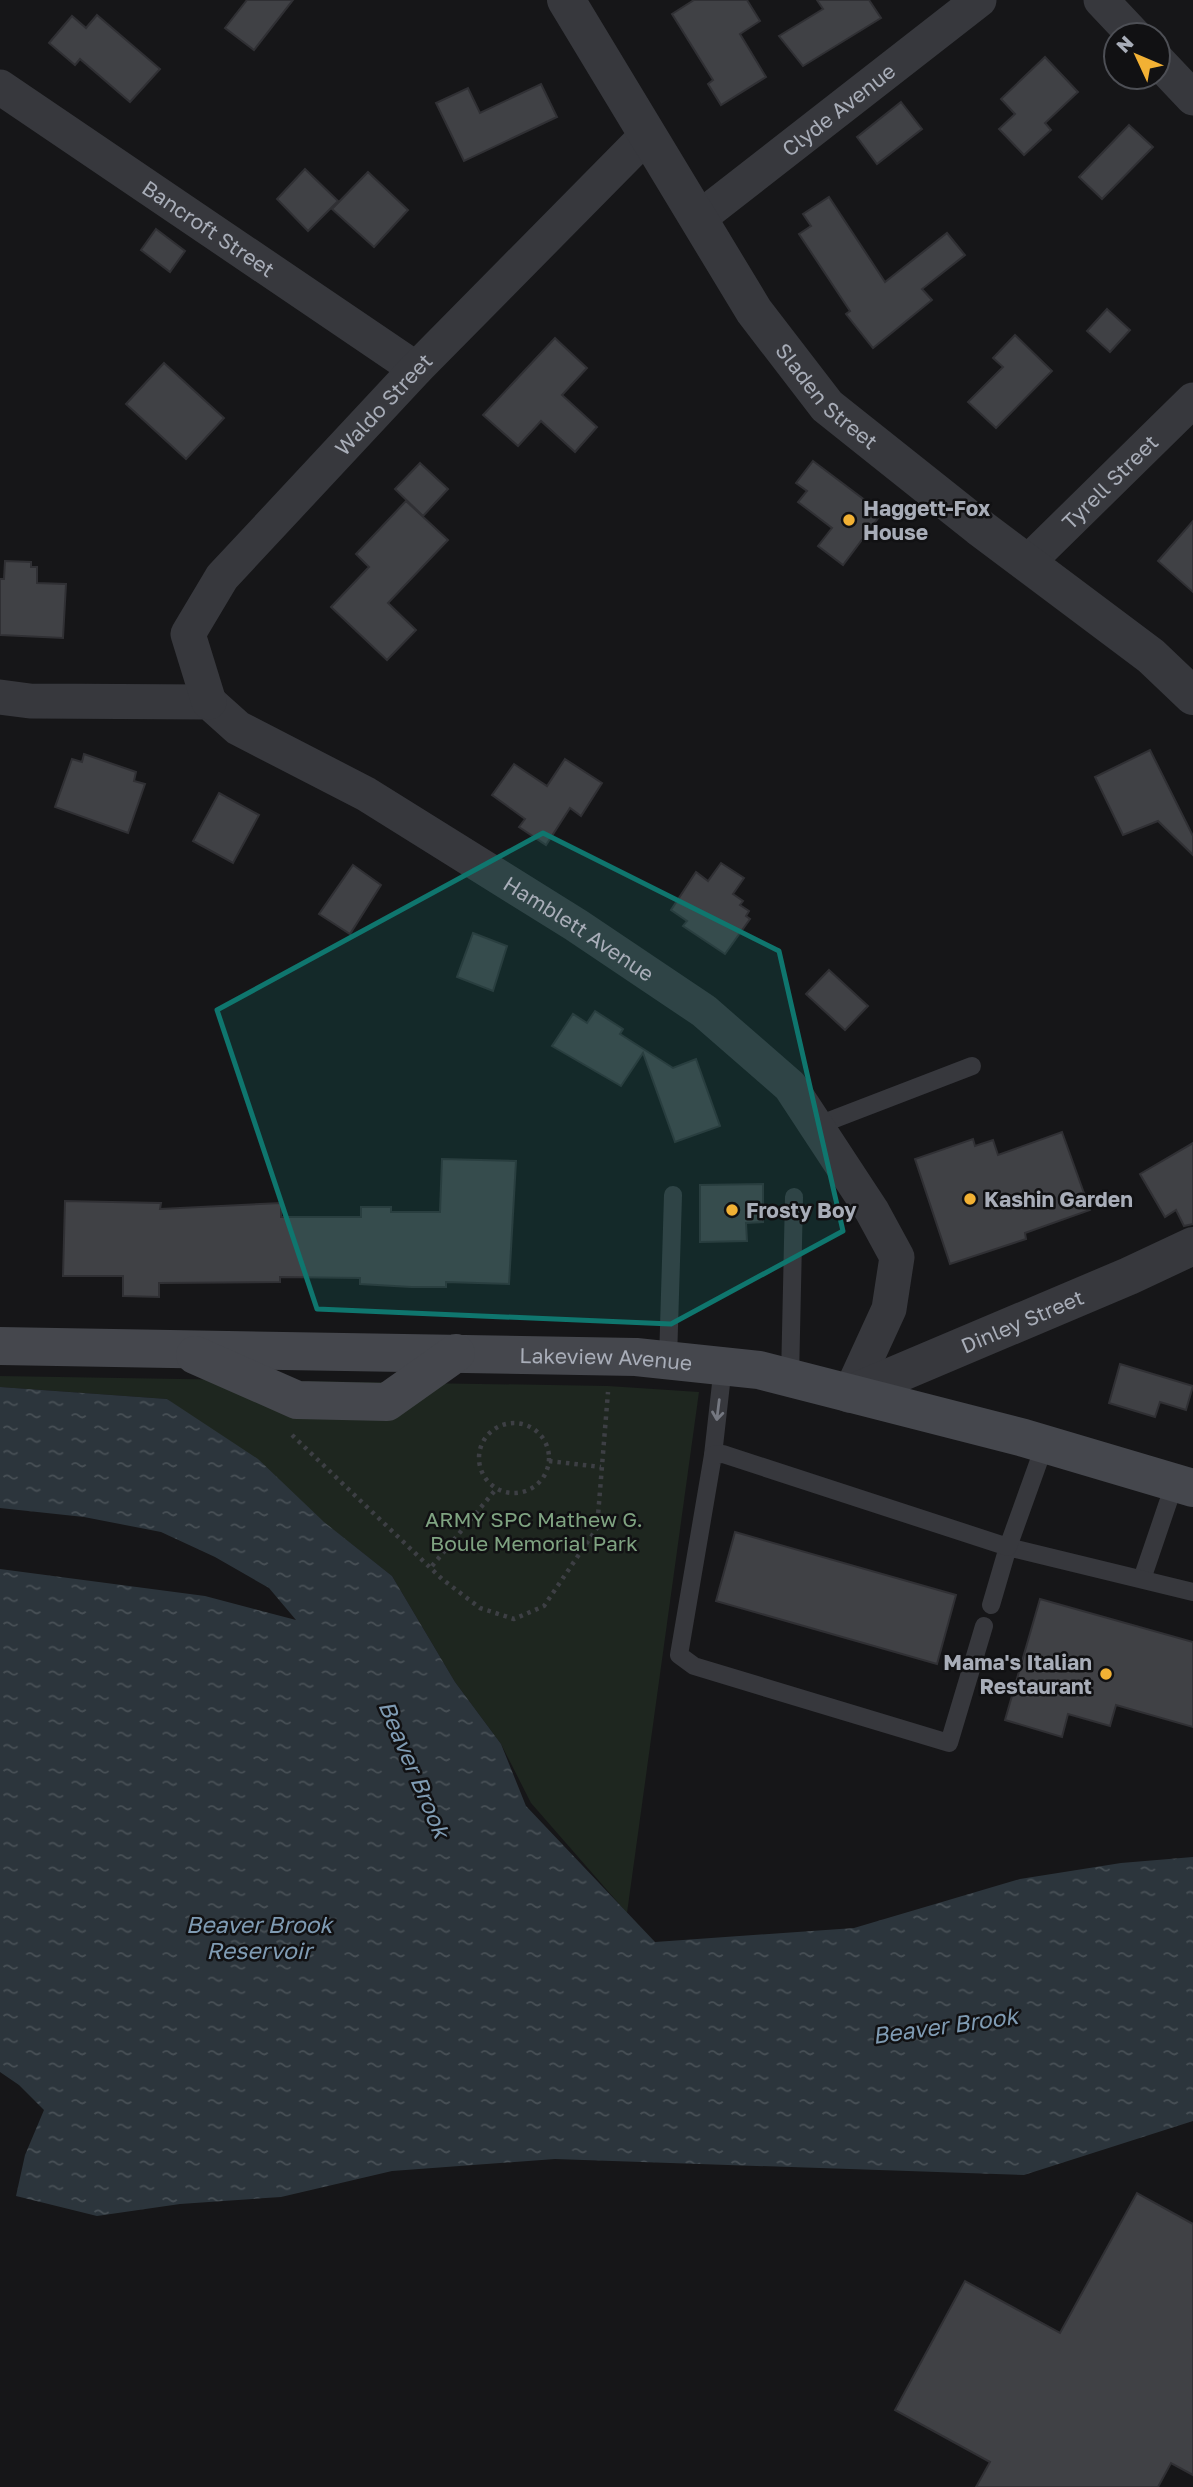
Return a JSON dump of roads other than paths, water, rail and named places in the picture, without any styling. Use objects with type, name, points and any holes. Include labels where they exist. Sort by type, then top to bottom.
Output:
[{"type":"main road","name":"Lakeview Avenue","points":[[0,1346],[612,1357],[759,1370],[1045,1444],[1184,1485]]},
{"type":"main road","points":[[180,1348],[297,1400],[387,1402],[456,1353]]},
{"type":"street","name":"Sladen Street","points":[[566,0],[754,311],[827,406],[1027,563],[1151,656],[1193,696]]},
{"type":"street","name":"Clyde Avenue","points":[[698,219],[979,0]]},
{"type":"street","points":[[1101,0],[1121,21]]},
{"type":"street","points":[[1172,76],[1193,98]]},
{"type":"street","name":"Bancroft Street","points":[[0,88],[416,369]]},
{"type":"street","name":"Waldo Street","points":[[209,702],[188,634],[222,577],[416,369],[646,136]]},
{"type":"street","name":"Tyrell Street","points":[[1027,563],[1193,400]]},
{"type":"street","points":[[15,699],[209,702]]},
{"type":"street","name":"Hamblett Avenue","points":[[209,702],[237,728],[366,794],[576,925],[704,1011],[790,1086],[872,1211],[897,1257],[890,1310],[850,1394]]},
{"type":"street","name":"Dinley Street","points":[[850,1394],[1129,1276],[1193,1246]]},
{"type":"lane","points":[[816,1126],[972,1066]]},
{"type":"lane","points":[[668,1360],[673,1195]]},
{"type":"lane","points":[[790,1378],[794,1197]]},
{"type":"lane","points":[[723,1366],[713,1455],[679,1656],[694,1666],[949,1743],[985,1626]]},
{"type":"lane","points":[[991,1605],[1008,1547],[1045,1444]]},
{"type":"lane","points":[[713,1455],[723,1454],[1008,1547],[1193,1592]]},
{"type":"lane","points":[[1142,1580],[1184,1485]]},
{"type":"water","name":"Beaver Brook Reservoir","points":[[0,1387],[167,1399],[258,1459],[324,1522],[392,1576],[455,1682],[501,1744],[526,1806],[655,1942],[854,1928],[1020,1879],[1121,1863],[1193,1857],[1193,2121],[1024,2175],[555,2159],[392,2171],[281,2197],[180,2204],[97,2216],[16,2196],[25,2155],[44,2110],[19,2085],[0,2072],[0,1569],[205,1596],[296,1620],[269,1588],[215,1557],[161,1532],[84,1517],[0,1508]]},
{"type":"place","name":"Haggett-Fox House","points":[[849,520]]},
{"type":"place","name":"Kashin Garden","points":[[970,1199]]},
{"type":"place","name":"Frosty Boy","points":[[732,1210]]},
{"type":"place","name":"Mama's Italian Restaurant","points":[[1106,1674]]},
{"type":"park label","name":"ARMY SPC Mathew G. Boule Memorial Park","points":[[534,1531]]},
{"type":"water label","name":"Beaver Brook","points":[[415,1769]]},
{"type":"water label","name":"Beaver Brook","points":[[945,2025]]}]
